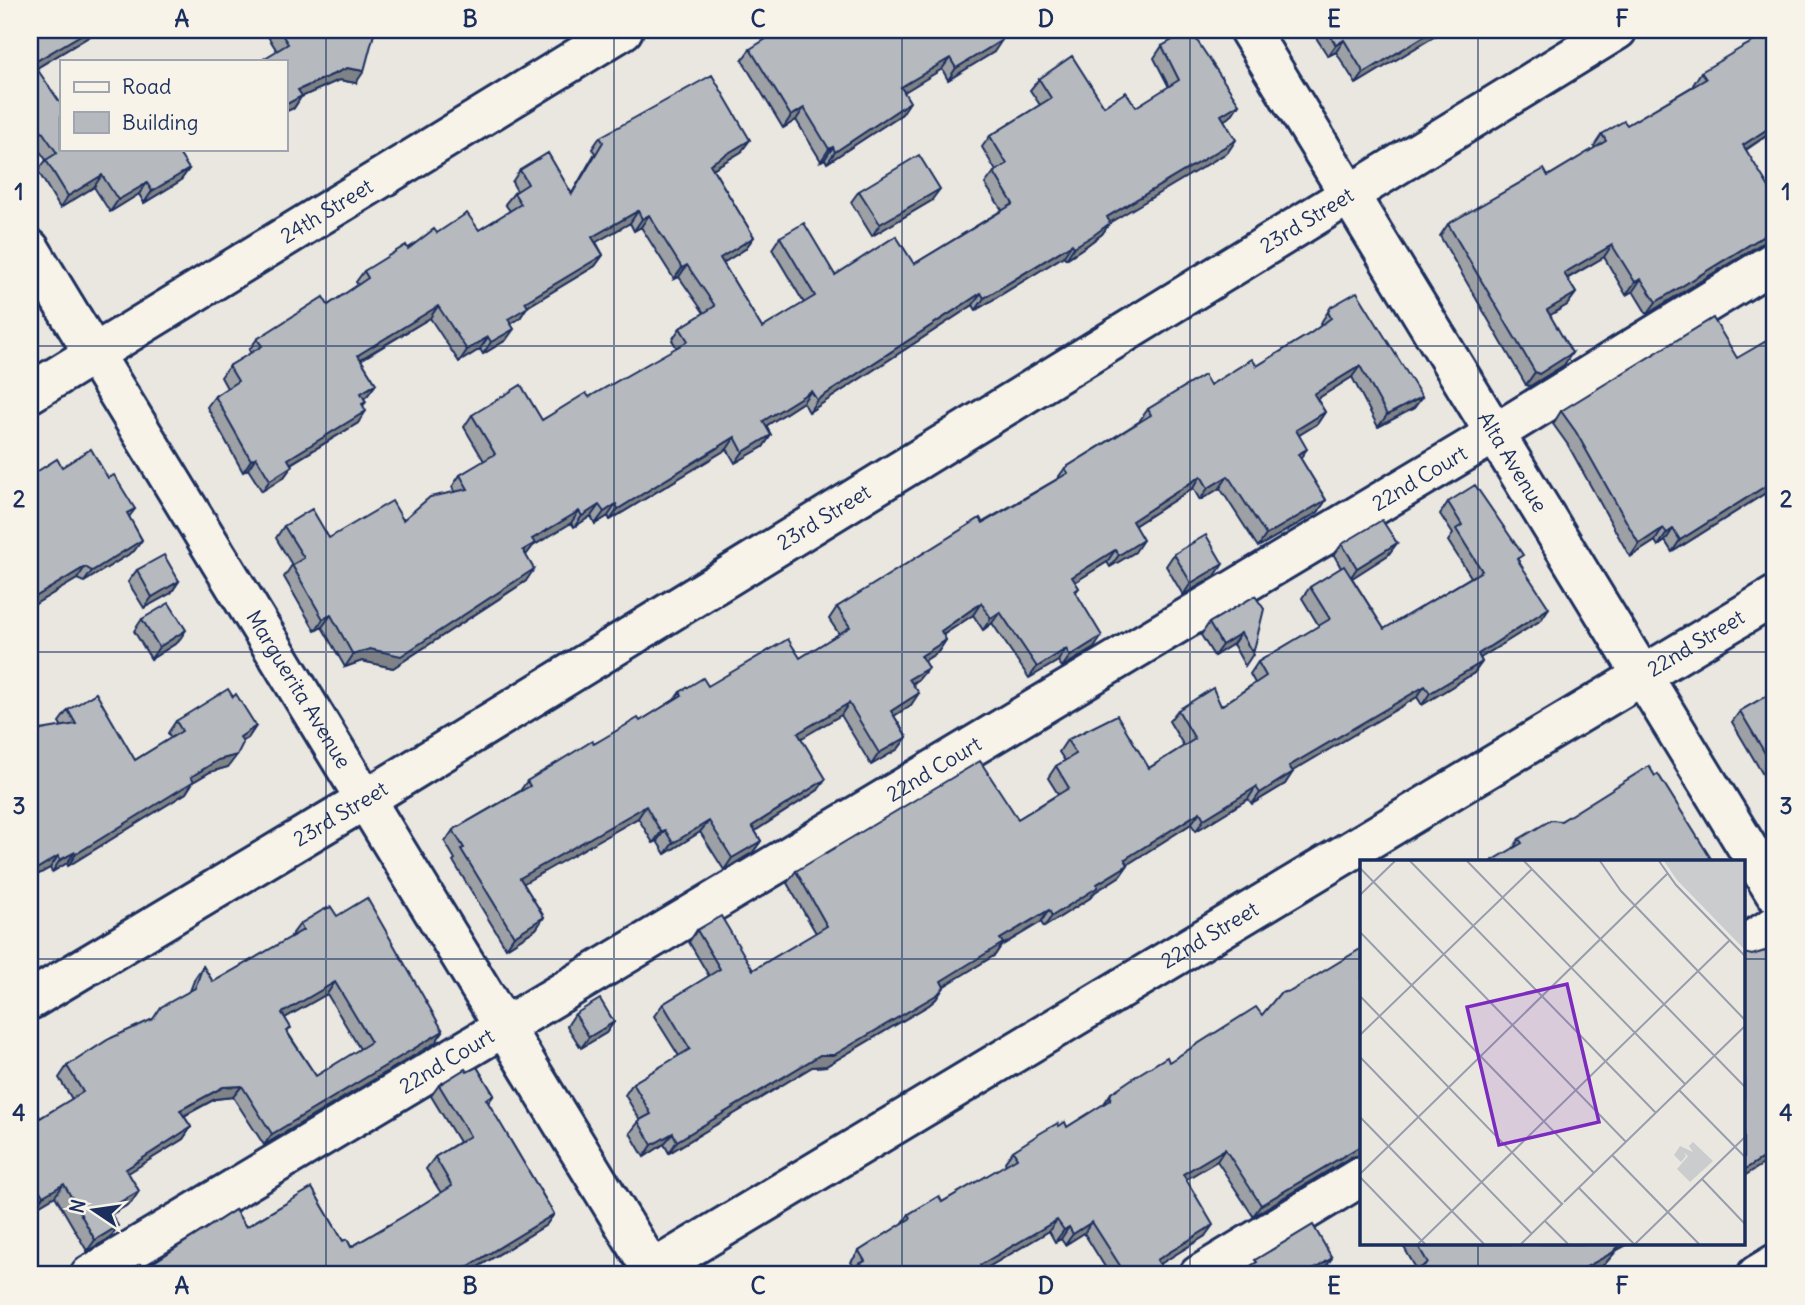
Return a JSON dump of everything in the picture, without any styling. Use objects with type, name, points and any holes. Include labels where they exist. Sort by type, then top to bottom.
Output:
[{"type":"street","name":"24th Street","points":[[30,393],[623,30]]},
{"type":"street","name":"Alta Avenue","points":[[1249,30],[1775,893]]},
{"type":"street","name":"23rd Street","points":[[30,1000],[366,799],[1617,30]]},
{"type":"street","name":"Marguerita Avenue","points":[[30,248],[504,1025],[650,1274]]},
{"type":"street","name":"22nd Court","points":[[90,1275],[1494,433],[1775,261]]},
{"type":"street","name":"22nd Street","points":[[650,1274],[1775,596]]},
{"type":"street","points":[[1745,944],[1775,926]]},
{"type":"street","points":[[1199,1275],[1360,1177]]},
{"type":"street","points":[[1757,1275],[1775,1264]]},
{"type":"building","points":[[30,30],[89,30],[33,63],[60,103],[60,150],[177,150],[189,169],[152,191],[147,183],[118,200],[102,175],[68,196],[46,160],[57,153],[30,114]]},
{"type":"building","points":[[279,30],[375,30],[364,71],[347,68],[298,90],[302,96],[287,104],[287,60],[262,60],[288,44]]},
{"type":"building","points":[[780,30],[994,30],[1002,40],[956,68],[950,58],[901,87],[910,102],[835,152],[833,147],[829,149],[804,108],[791,116],[750,49]]},
{"type":"building","points":[[1190,30],[1239,104],[1221,115],[1236,140],[1107,217],[1110,223],[1094,235],[1074,247],[1072,244],[984,298],[981,293],[817,400],[811,391],[763,421],[771,435],[743,452],[735,437],[618,509],[616,504],[604,512],[599,505],[582,516],[579,511],[532,539],[535,543],[523,550],[534,569],[401,656],[370,649],[353,655],[331,615],[323,619],[292,565],[304,558],[284,526],[312,509],[329,538],[392,501],[403,520],[430,497],[468,489],[460,475],[495,454],[472,415],[521,385],[542,420],[586,393],[589,397],[688,341],[680,328],[715,306],[687,265],[682,268],[649,215],[642,219],[638,211],[592,237],[603,255],[525,302],[528,307],[508,319],[514,329],[491,342],[488,337],[467,350],[438,306],[358,355],[376,384],[361,393],[366,402],[362,404],[366,411],[288,459],[292,466],[270,480],[256,457],[251,460],[215,396],[238,381],[229,366],[262,346],[257,339],[323,297],[328,305],[368,278],[364,271],[406,245],[408,249],[434,229],[437,233],[467,213],[479,230],[521,204],[514,193],[528,184],[520,170],[548,153],[572,194],[603,142],[600,137],[712,75],[750,140],[710,164],[754,237],[720,258],[762,328],[815,296],[780,237],[804,223],[835,275],[896,236],[914,264],[1013,204],[994,172],[1007,164],[990,136],[1051,98],[1039,79],[1072,56],[1104,106],[1126,92],[1136,107],[1179,80],[1162,46]]},
{"type":"building","points":[[1327,30],[1434,30],[1364,73],[1344,40],[1336,45]]},
{"type":"building","points":[[1775,30],[1775,124],[1743,145],[1770,189],[1775,186],[1775,229],[1656,302],[1641,279],[1635,282],[1612,245],[1564,273],[1576,293],[1547,310],[1572,353],[1539,374],[1535,372],[1448,224],[1544,169],[1548,176],[1606,141],[1602,134],[1624,121],[1627,125],[1706,79],[1701,72]]},
{"type":"building","points":[[919,155],[940,189],[880,224],[859,191]]},
{"type":"building","points":[[1357,292],[1422,397],[1387,415],[1360,366],[1314,394],[1325,412],[1296,430],[1307,449],[1298,454],[1326,500],[1266,535],[1228,476],[1208,488],[1201,476],[1132,521],[1143,540],[1119,555],[1115,550],[1072,577],[1079,588],[1075,591],[1102,636],[1070,656],[1066,649],[1037,667],[1000,612],[991,618],[981,603],[941,631],[946,640],[921,656],[928,668],[909,679],[919,693],[891,711],[907,737],[879,753],[849,703],[798,733],[826,779],[752,826],[761,841],[732,858],[709,821],[673,843],[665,830],[661,832],[646,806],[520,878],[544,917],[514,936],[461,849],[464,848],[453,830],[530,786],[527,781],[592,741],[594,744],[638,718],[640,721],[682,695],[680,692],[703,678],[708,686],[788,639],[800,658],[850,627],[837,607],[980,518],[983,523],[1068,473],[1065,468],[1151,415],[1148,409],[1204,375],[1210,385],[1252,359],[1257,366],[1311,333],[1331,318],[1328,312],[1331,307]]},
{"type":"building","points":[[1713,318],[1737,358],[1775,336],[1775,480],[1680,540],[1673,529],[1667,533],[1663,528],[1639,544],[1576,432],[1561,411]]},
{"type":"building","points":[[91,449],[108,478],[114,475],[135,509],[127,513],[142,540],[92,571],[85,567],[30,600],[30,476],[57,459],[62,467]]},
{"type":"building","points":[[1475,485],[1523,555],[1517,559],[1549,608],[1478,654],[1482,662],[1430,693],[1425,686],[1289,766],[1293,772],[1260,793],[1256,787],[1204,819],[1200,812],[1125,859],[1128,865],[1097,884],[1098,887],[1052,916],[1049,910],[1000,939],[1003,943],[941,981],[944,987],[938,994],[834,1055],[820,1055],[677,1141],[673,1133],[652,1145],[638,1121],[651,1114],[633,1083],[690,1049],[663,1004],[720,969],[697,930],[721,916],[753,970],[827,926],[796,871],[980,761],[1018,819],[1069,788],[1056,766],[1076,754],[1067,740],[1117,715],[1149,768],[1195,739],[1178,710],[1213,688],[1221,706],[1266,676],[1258,662],[1330,619],[1310,587],[1344,566],[1384,629],[1482,571],[1456,529],[1462,525],[1448,502]]},
{"type":"building","points":[[1382,520],[1397,543],[1357,568],[1342,544]]},
{"type":"building","points":[[1206,535],[1223,564],[1191,583],[1174,554]]},
{"type":"building","points":[[164,555],[179,581],[152,597],[137,570]]},
{"type":"building","points":[[1255,596],[1264,609],[1253,654],[1241,633],[1222,645],[1209,623]]},
{"type":"building","points":[[169,603],[186,630],[159,647],[142,619]]},
{"type":"building","points":[[228,689],[233,697],[236,694],[256,726],[240,737],[243,743],[237,755],[218,760],[191,777],[194,781],[76,854],[75,852],[60,860],[58,856],[30,873],[30,743],[41,730],[76,724],[68,710],[96,693],[135,760],[182,731],[176,721]]},
{"type":"building","points":[[1775,691],[1775,770],[1740,711]]},
{"type":"building","points":[[1649,766],[1655,776],[1658,774],[1712,860],[1494,860],[1522,843],[1519,839],[1551,820],[1561,821]]},
{"type":"building","points":[[367,898],[443,1031],[272,1134],[242,1086],[223,1087],[180,1110],[191,1127],[126,1169],[139,1191],[108,1209],[118,1226],[95,1240],[64,1184],[43,1196],[37,1186],[30,1190],[30,1101],[40,1118],[83,1092],[67,1066],[109,1039],[153,1019],[161,1007],[195,988],[203,966],[213,982],[303,930],[300,924],[323,910],[331,907],[337,916]],"holes":[[[335,982],[371,1042],[316,1076],[286,1031],[291,1028],[282,1013]]]},
{"type":"building","points":[[1360,949],[1360,1146],[1261,1205],[1225,1149],[1183,1174],[1213,1225],[1157,1260],[1167,1275],[1126,1275],[1092,1222],[1073,1234],[1069,1227],[1064,1230],[1057,1220],[980,1265],[986,1275],[839,1275],[865,1261],[859,1251],[911,1218],[909,1214],[939,1196],[942,1202],[1017,1158],[1013,1151],[1039,1134],[1058,1123],[1059,1126],[1065,1122],[1067,1127],[1110,1100],[1111,1093],[1167,1057],[1169,1062],[1256,1007],[1262,1015],[1280,993],[1291,991]]},
{"type":"building","points":[[1765,951],[1775,965],[1775,1150],[1745,1169],[1745,953],[1752,955]]},
{"type":"building","points":[[600,999],[614,1022],[589,1037],[575,1014]]},
{"type":"building","points":[[477,1067],[494,1095],[486,1099],[554,1214],[454,1275],[121,1275],[140,1264],[143,1269],[235,1210],[246,1227],[312,1188],[343,1241],[347,1239],[351,1247],[452,1186],[435,1157],[470,1136],[439,1085],[465,1069],[467,1072]]},
{"type":"building","points":[[1313,1225],[1332,1258],[1305,1275],[1236,1275],[1257,1262],[1255,1260]]},
{"type":"building","points":[[1418,1246],[1619,1246],[1612,1253],[1572,1275],[1409,1275],[1428,1263]]}]
